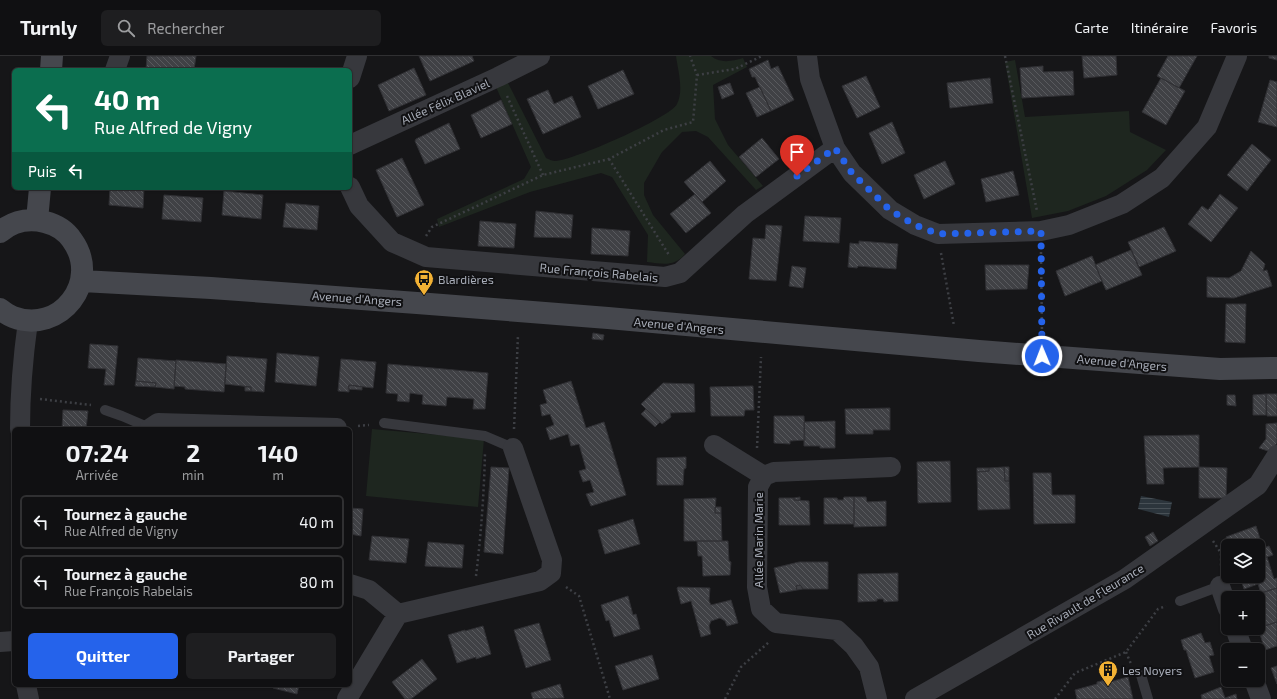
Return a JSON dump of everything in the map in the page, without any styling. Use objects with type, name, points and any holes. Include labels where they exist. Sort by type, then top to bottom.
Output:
[{"type":"street","points":[[51,68],[52,56]]},
{"type":"street","points":[[116,68],[120,56]]},
{"type":"street","points":[[352,72],[357,56]]},
{"type":"street","name":"Allée Félix Blaviel","points":[[352,144],[498,77],[540,56]]},
{"type":"street","points":[[807,56],[810,79],[835,148],[852,173],[890,210],[915,225],[938,234],[1041,231],[1069,225],[1122,204],[1162,178],[1207,127],[1237,56]]},
{"type":"street","points":[[680,273],[745,214],[835,148]]},
{"type":"street","points":[[37,220],[40,190]]},
{"type":"street","name":"Rue François Rabelais","points":[[351,190],[359,206],[392,242],[426,257],[657,277],[665,277],[680,273]]},
{"type":"street","points":[[0,232],[7,226],[22,221],[37,220],[54,224],[68,234],[78,247],[83,264],[82,281],[77,294],[68,306],[56,315],[43,320],[28,321],[12,317],[0,309]]},
{"type":"street","name":"Avenue d'Angers","points":[[82,281],[219,288],[417,303],[1220,370],[1277,368]]},
{"type":"street","points":[[20,427],[20,396],[23,355],[28,321]]},
{"type":"street","points":[[152,427],[158,423],[301,427]]},
{"type":"street","name":"Allée Marin Marie","points":[[714,445],[764,476]]},
{"type":"street","points":[[347,699],[398,614],[540,581],[551,573],[552,560],[513,448]]},
{"type":"street","name":"Rue Rivault de Fleurance","points":[[915,699],[1125,579],[1258,485],[1277,455]]},
{"type":"street","name":"Allée Marin Marie","points":[[877,699],[869,667],[854,646],[837,630],[776,623],[761,609],[757,587],[758,487],[764,476],[774,472],[891,467]]},
{"type":"street","points":[[352,585],[369,590],[398,614]]},
{"type":"street","points":[[1220,586],[1222,591]]},
{"type":"street","points":[[0,642],[12,641]]},
{"type":"street","points":[[26,687],[29,699]]},
{"type":"street","points":[[1257,687],[1261,699]]},
{"type":"lane","points":[[105,410],[145,427]]},
{"type":"lane","points":[[384,423],[485,436],[513,448]]},
{"type":"lane","points":[[1180,601],[1220,586]]},
{"type":"lane","points":[[1141,674],[1148,699]]},
{"type":"path","points":[[416,252],[432,227],[543,175],[609,159],[664,130],[693,122],[697,75],[690,56]]},
{"type":"path","points":[[697,75],[735,69],[762,56]]},
{"type":"path","points":[[1005,56],[1041,231],[1042,356]]},
{"type":"path","points":[[498,77],[543,175]]},
{"type":"path","points":[[609,159],[680,273]]},
{"type":"path","points":[[940,252],[954,326]]},
{"type":"path","points":[[513,448],[518,335]]},
{"type":"path","points":[[761,357],[757,446],[764,476]]},
{"type":"path","points":[[38,399],[88,404],[105,410]]},
{"type":"path","points":[[346,427],[384,423]]},
{"type":"path","points":[[474,596],[481,537],[485,436]]},
{"type":"path","points":[[1202,525],[1221,553],[1222,572],[1220,586]]},
{"type":"path","points":[[551,573],[561,584],[579,596],[610,699]]},
{"type":"path","points":[[1055,699],[1075,673],[1126,652],[1158,609],[1180,601]]},
{"type":"path","points":[[725,699],[741,668],[772,640]]},
{"type":"shaded area","points":[[676,56],[711,56],[715,59],[723,61],[743,58],[747,67],[713,85],[715,119],[728,145],[763,186],[756,190],[708,137],[696,131],[682,132],[662,152],[644,183],[644,195],[653,215],[685,254],[677,261],[668,264],[647,262],[648,235],[612,177],[601,173],[530,192],[439,227],[437,219],[524,179],[531,167],[496,87],[507,81],[546,158],[555,161],[580,154],[620,138],[657,119],[677,104],[680,93],[680,80]]},
{"type":"shaded area","points":[[1015,60],[1025,117],[1129,111],[1130,132],[1166,150],[1147,170],[1106,196],[1068,211],[1032,218],[1005,62]]},
{"type":"shaded area","points":[[372,429],[484,439],[478,507],[366,496]]},
{"type":"shaded area","points":[[1141,496],[1172,502],[1169,517],[1138,509]]},
{"type":"building","points":[[147,56],[196,56],[194,68],[146,68]]},
{"type":"building","points":[[419,56],[472,56],[474,61],[430,81]]},
{"type":"building","points":[[1082,56],[1116,56],[1117,75],[1084,78]]},
{"type":"building","points":[[1168,56],[1197,56],[1179,88],[1157,76]]},
{"type":"building","points":[[1269,56],[1277,56],[1277,60],[1269,58]]},
{"type":"building","points":[[768,60],[771,69],[778,66],[794,100],[771,111],[755,77],[752,77],[749,69]]},
{"type":"building","points":[[1043,66],[1043,72],[1073,71],[1074,95],[1022,98],[1020,68]]},
{"type":"building","points":[[414,68],[426,95],[389,111],[378,85]]},
{"type":"building","points":[[623,70],[634,94],[598,109],[588,86]]},
{"type":"building","points":[[866,76],[880,107],[857,118],[842,86]]},
{"type":"building","points":[[990,78],[993,103],[950,108],[947,83]]},
{"type":"building","points":[[1161,78],[1185,91],[1166,125],[1142,112]]},
{"type":"building","points":[[1270,80],[1277,82],[1277,127],[1258,122]]},
{"type":"building","points":[[730,83],[734,94],[722,99],[718,87]]},
{"type":"building","points":[[760,87],[771,111],[757,117],[746,93]]},
{"type":"building","points":[[548,90],[554,104],[572,96],[581,117],[543,134],[527,99]]},
{"type":"building","points":[[501,100],[512,124],[481,138],[471,115]]},
{"type":"building","points":[[892,122],[905,153],[882,164],[869,133]]},
{"type":"building","points":[[449,123],[460,149],[425,164],[415,141],[416,139]]},
{"type":"building","points":[[762,138],[779,159],[756,177],[739,157]]},
{"type":"building","points":[[1252,144],[1271,160],[1247,191],[1227,175]]},
{"type":"building","points":[[402,158],[424,205],[397,217],[376,170]]},
{"type":"building","points":[[710,161],[726,181],[702,202],[684,182]]},
{"type":"building","points":[[945,161],[955,184],[924,199],[914,175]]},
{"type":"building","points":[[1013,171],[1019,195],[986,202],[981,179]]},
{"type":"building","points":[[110,190],[144,190],[143,208],[109,205]]},
{"type":"building","points":[[224,191],[263,195],[261,219],[222,215]]},
{"type":"building","points":[[695,194],[711,213],[686,233],[670,214]]},
{"type":"building","points":[[1220,194],[1238,208],[1211,242],[1188,224],[1202,206],[1208,210]]},
{"type":"building","points":[[164,195],[203,198],[201,222],[162,219]]},
{"type":"building","points":[[286,203],[319,206],[317,230],[283,227]]},
{"type":"building","points":[[536,211],[573,215],[571,238],[534,237]]},
{"type":"building","points":[[805,216],[841,218],[839,243],[803,241]]},
{"type":"building","points":[[480,221],[516,224],[514,248],[478,246]]},
{"type":"building","points":[[766,225],[782,226],[776,281],[749,279],[753,238],[765,239]]},
{"type":"building","points":[[1164,227],[1176,251],[1139,267],[1128,242]]},
{"type":"building","points":[[592,228],[630,231],[628,256],[591,254]]},
{"type":"building","points":[[859,241],[898,244],[896,269],[858,266],[857,268],[848,267],[850,243],[859,244]]},
{"type":"building","points":[[1131,250],[1142,275],[1106,290],[1095,265]]},
{"type":"building","points":[[1251,251],[1265,264],[1263,271],[1267,270],[1272,286],[1234,298],[1207,297],[1207,277],[1229,278],[1241,271]]},
{"type":"building","points":[[1092,256],[1102,281],[1065,296],[1056,271]]},
{"type":"building","points":[[985,265],[1029,265],[1027,289],[986,290]]},
{"type":"building","points":[[792,266],[806,268],[803,288],[789,286]]},
{"type":"building","points":[[1226,304],[1246,304],[1245,343],[1225,342]]},
{"type":"building","points":[[593,333],[604,335],[603,340],[592,339]]},
{"type":"building","points":[[90,344],[118,346],[114,385],[104,385],[106,369],[88,368]]},
{"type":"building","points":[[277,353],[319,357],[316,386],[275,382]]},
{"type":"building","points":[[227,356],[267,359],[264,392],[251,391],[251,387],[225,384]]},
{"type":"building","points":[[138,358],[176,361],[174,389],[155,387],[156,383],[136,381]]},
{"type":"building","points":[[341,359],[376,362],[373,388],[349,385],[349,392],[338,391]]},
{"type":"building","points":[[176,360],[226,364],[224,392],[185,389],[185,387],[174,386]]},
{"type":"building","points":[[388,364],[488,373],[485,409],[473,409],[474,399],[447,397],[446,406],[422,404],[423,395],[410,393],[409,402],[397,401],[398,394],[386,393]]},
{"type":"building","points":[[136,381],[156,383],[155,387],[135,386]]},
{"type":"building","points":[[571,381],[586,428],[604,422],[626,495],[591,506],[586,494],[594,492],[590,480],[583,482],[579,471],[586,469],[579,444],[571,446],[568,434],[550,440],[546,428],[554,425],[550,414],[542,416],[540,405],[547,403],[543,390]]},
{"type":"building","points":[[663,383],[694,384],[695,412],[670,413],[671,417],[662,424],[641,404]]},
{"type":"building","points":[[349,385],[362,387],[362,390],[348,389]]},
{"type":"building","points":[[753,386],[754,410],[745,410],[744,416],[711,416],[710,387]]},
{"type":"building","points":[[245,387],[251,387],[251,391],[245,391]]},
{"type":"building","points":[[1266,394],[1277,394],[1277,416],[1267,416]]},
{"type":"building","points":[[1266,394],[1266,415],[1253,415],[1253,395]]},
{"type":"building","points":[[1227,395],[1235,395],[1236,406],[1227,405]]},
{"type":"building","points":[[890,408],[890,430],[873,430],[873,434],[846,434],[845,409]]},
{"type":"building","points":[[646,409],[660,422],[655,427],[641,414]]},
{"type":"building","points":[[63,410],[88,411],[86,427],[62,427]]},
{"type":"building","points":[[774,416],[804,416],[805,440],[790,441],[790,444],[774,443]]},
{"type":"building","points":[[835,421],[835,448],[804,446],[804,422]]},
{"type":"building","points":[[1277,423],[1277,443],[1271,452],[1259,448],[1266,439],[1266,424]]},
{"type":"building","points":[[1199,435],[1199,467],[1163,468],[1164,484],[1147,484],[1144,436]]},
{"type":"building","points":[[686,457],[683,485],[657,485],[657,458]]},
{"type":"building","points":[[950,461],[951,502],[918,503],[917,462]]},
{"type":"building","points":[[491,467],[509,468],[503,554],[484,552]]},
{"type":"building","points":[[1004,467],[1005,481],[1009,481],[1010,509],[978,510],[977,472],[989,471],[989,468]]},
{"type":"building","points":[[1004,467],[1009,467],[1009,481],[1005,481]]},
{"type":"building","points":[[1199,467],[1227,468],[1226,498],[1199,498]]},
{"type":"building","points":[[977,468],[989,468],[989,471],[977,472]]},
{"type":"building","points":[[1033,473],[1051,473],[1052,495],[1075,495],[1075,523],[1034,524]]},
{"type":"building","points":[[800,497],[800,500],[794,500],[794,498]]},
{"type":"building","points":[[844,497],[854,497],[854,524],[824,524],[824,498],[837,498],[838,500],[843,500]]},
{"type":"building","points":[[854,497],[866,497],[867,502],[886,501],[886,526],[854,527]]},
{"type":"building","points":[[716,498],[715,513],[721,513],[722,541],[684,541],[684,499]]},
{"type":"building","points":[[779,498],[794,498],[794,500],[809,501],[810,525],[779,525]]},
{"type":"building","points":[[715,507],[721,507],[721,513],[715,513]]},
{"type":"building","points":[[352,508],[363,509],[361,536],[352,534]]},
{"type":"building","points":[[633,519],[640,544],[605,554],[598,530]]},
{"type":"building","points":[[1256,526],[1260,539],[1227,539],[1226,537]]},
{"type":"building","points":[[1153,532],[1158,541],[1150,546],[1145,537]]},
{"type":"building","points":[[372,536],[409,539],[406,563],[369,560]]},
{"type":"building","points":[[697,541],[728,541],[729,561],[731,562],[730,575],[703,576],[702,556],[698,556]]},
{"type":"building","points":[[428,542],[464,545],[462,568],[425,566]]},
{"type":"building","points":[[1269,546],[1273,555],[1265,558],[1265,547]]},
{"type":"building","points":[[1267,557],[1274,579],[1277,578],[1277,588],[1265,592],[1260,591],[1258,584],[1244,589],[1242,583],[1265,583],[1265,558]]},
{"type":"building","points":[[799,562],[828,562],[828,589],[803,589],[800,585],[796,586],[797,590],[780,593],[774,568]]},
{"type":"building","points":[[898,573],[898,601],[884,602],[883,599],[877,599],[877,601],[858,602],[858,574]]},
{"type":"building","points":[[800,585],[803,589],[797,590],[796,586]]},
{"type":"building","points":[[678,587],[710,588],[709,601],[711,605],[731,600],[738,623],[727,626],[725,621],[720,618],[711,621],[709,626],[711,634],[701,637],[691,601],[681,604]]},
{"type":"building","points":[[1277,588],[1277,622],[1265,626],[1265,592]]},
{"type":"building","points":[[628,596],[633,615],[636,614],[640,629],[614,637],[609,620],[606,621],[601,605]]},
{"type":"building","points":[[1277,622],[1277,646],[1265,650],[1265,643],[1263,643],[1260,635],[1265,635],[1265,626]]},
{"type":"building","points":[[539,623],[551,660],[526,668],[514,630]]},
{"type":"building","points":[[483,626],[491,654],[457,663],[448,635]]},
{"type":"building","points":[[1201,633],[1205,643],[1210,642],[1214,655],[1209,656],[1214,672],[1195,678],[1186,650],[1184,650],[1181,640]]},
{"type":"building","points":[[652,655],[659,679],[623,690],[615,666]]},
{"type":"building","points":[[422,659],[437,679],[411,699],[405,699],[392,682]]},
{"type":"building","points":[[1277,666],[1277,684],[1271,668]]},
{"type":"building","name":"Les Noyers","points":[[1128,677],[1133,699],[1077,699],[1075,690],[1097,684],[1097,682],[1105,680],[1106,683]]},
{"type":"building","points":[[560,684],[564,698],[533,699],[531,693]]},
{"type":"building","points":[[273,687],[299,687],[297,694]]},
{"type":"building","points":[[1221,687],[1225,698],[1236,694],[1237,699],[1202,699],[1201,695]]},
{"type":"place","name":"Blardières","points":[[424,296]]},
{"type":"place","name":"Les Noyers","points":[[1108,687]]},
{"type":"route","points":[[797,176],[835,148],[852,173],[890,210],[915,225],[938,234],[1041,231],[1042,356]]}]
